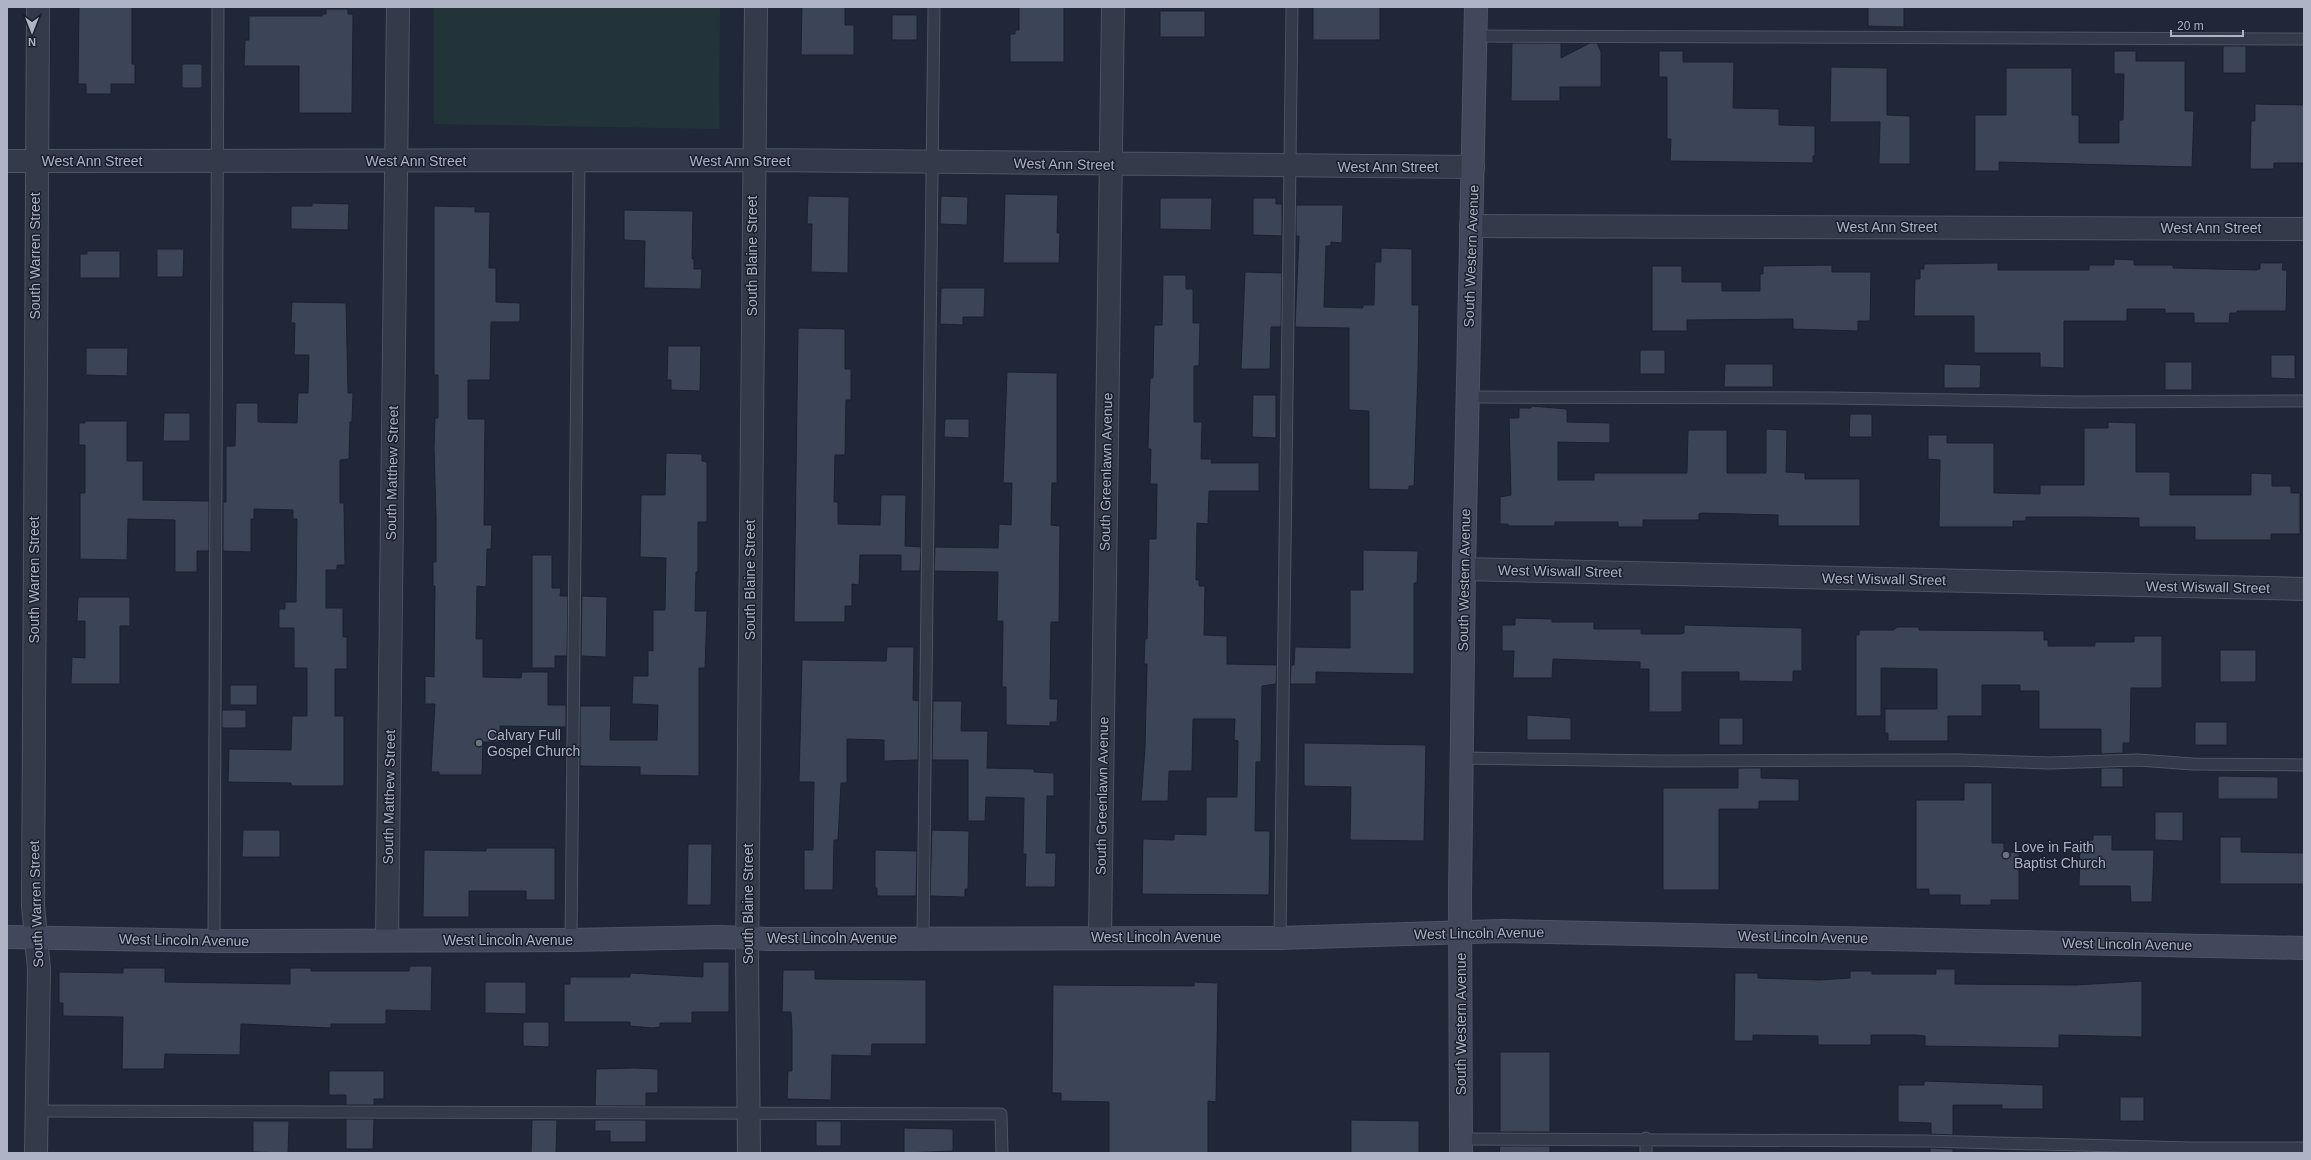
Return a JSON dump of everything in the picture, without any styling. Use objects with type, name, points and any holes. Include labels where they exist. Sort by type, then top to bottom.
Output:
[{"type":"main road","name":"South Western Avenue","points":[[1461,1146],[1464,569],[1476,7]]},
{"type":"main road","name":"West Lincoln Avenue","points":[[7,937],[214,941],[923,937],[1280,938],[1461,931],[2304,948]]},
{"type":"street","name":"South Warren Street","points":[[36,1153],[39,970],[33,906],[38,7]]},
{"type":"street","name":"South Matthew Street","points":[[387,939],[398,7]]},
{"type":"street","name":"South Blaine Street","points":[[749,1153],[748,938],[753,160],[756,7]]},
{"type":"street","name":"South Greenlawn Avenue","points":[[1100,937],[1109,165],[1113,7]]},
{"type":"street","name":"West Ann Street","points":[[7,161],[753,160],[1473,168]]},
{"type":"street","name":"West Ann Street","points":[[1471,226],[2304,229]]},
{"type":"street","name":"West Wiswall Street","points":[[1464,569],[2304,589]]},
{"type":"lane","points":[[214,941],[218,7]]},
{"type":"lane","points":[[923,937],[934,7]]},
{"type":"lane","points":[[1280,938],[1292,7]]},
{"type":"lane","points":[[1475,36],[2304,39]]},
{"type":"lane","points":[[571,940],[579,161]]},
{"type":"lane","points":[[1467,397],[1831,398],[2077,402],[2304,401]]},
{"type":"lane","points":[[1462,758],[1663,761],[1959,760],[2050,763],[2138,760],[2193,764],[2304,765]]},
{"type":"lane","points":[[37,1111],[1002,1114],[1002,1153]]},
{"type":"lane","points":[[1646,1138],[1646,1153]]},
{"type":"lane","points":[[1461,1146],[1646,1138],[1924,1141],[2190,1148],[2304,1148]]},
{"type":"shaded area","points":[[434,7],[720,7],[719,129],[434,124]]},
{"type":"building","points":[[79,7],[132,7],[132,64],[135,64],[135,84],[111,84],[111,94],[86,94],[86,84],[78,84]]},
{"type":"building","points":[[802,7],[845,7],[845,25],[854,25],[854,55],[801,55]]},
{"type":"building","points":[[1019,7],[1064,7],[1064,62],[1010,62],[1010,34],[1015,34],[1015,30],[1019,30]]},
{"type":"building","points":[[1313,7],[1380,7],[1380,40],[1313,40]]},
{"type":"building","points":[[1868,7],[1904,7],[1904,27],[1868,26]]},
{"type":"building","points":[[326,9],[348,9],[348,14],[353,14],[352,113],[299,113],[299,66],[244,66],[245,40],[249,40],[249,16],[322,16],[322,14],[326,14]]},
{"type":"building","points":[[1160,11],[1205,11],[1205,37],[1160,37]]},
{"type":"building","points":[[892,15],[917,15],[917,40],[892,40]]},
{"type":"building","points":[[1512,43],[1561,43],[1561,58],[1590,43],[1597,43],[1601,52],[1601,87],[1560,87],[1560,101],[1511,101]]},
{"type":"building","points":[[2223,46],[2246,46],[2246,73],[2223,73]]},
{"type":"building","points":[[1659,51],[1683,51],[1683,62],[1734,62],[1733,108],[1779,109],[1779,125],[1815,126],[1815,156],[1813,156],[1813,163],[1670,161],[1671,139],[1667,139],[1667,77],[1659,77]]},
{"type":"building","points":[[2114,51],[2136,51],[2136,61],[2185,61],[2185,111],[2194,111],[2192,167],[1999,162],[1999,171],[1975,171],[1975,115],[2006,115],[2006,68],[2072,68],[2072,115],[2079,115],[2079,143],[2119,143],[2119,120],[2123,120],[2124,74],[2114,74]]},
{"type":"building","points":[[182,64],[202,64],[202,88],[182,88]]},
{"type":"building","points":[[1831,67],[1887,68],[1887,115],[1910,116],[1910,164],[1879,164],[1880,122],[1830,122]]},
{"type":"building","points":[[2255,104],[2304,105],[2304,163],[2274,163],[2274,169],[2250,169],[2251,121],[2255,121]]},
{"type":"building","points":[[1005,194],[1058,195],[1057,233],[1060,233],[1059,263],[1003,263]]},
{"type":"building","points":[[808,196],[849,197],[848,273],[811,272],[812,224],[807,224]]},
{"type":"building","points":[[941,196],[968,197],[967,225],[940,224]]},
{"type":"building","points":[[1160,198],[1212,198],[1211,230],[1160,229]]},
{"type":"building","points":[[1253,198],[1276,198],[1276,204],[1282,204],[1282,236],[1253,235]]},
{"type":"building","points":[[312,203],[349,204],[348,230],[291,229],[291,206],[312,206]]},
{"type":"building","points":[[1296,205],[1343,205],[1342,243],[1331,242],[1331,246],[1326,246],[1324,307],[1363,308],[1363,305],[1374,305],[1375,262],[1381,262],[1381,248],[1412,249],[1412,305],[1419,305],[1414,486],[1409,486],[1409,490],[1369,489],[1369,411],[1349,410],[1349,328],[1295,327],[1299,236],[1296,236]]},
{"type":"building","points":[[434,206],[475,207],[475,212],[490,212],[489,268],[496,268],[496,302],[520,303],[520,322],[491,322],[490,380],[468,380],[468,419],[485,419],[484,525],[492,525],[491,549],[487,549],[486,587],[477,586],[476,639],[483,639],[483,677],[521,678],[522,672],[548,672],[548,705],[566,705],[566,727],[500,726],[500,742],[483,742],[482,775],[439,775],[439,772],[431,772],[435,704],[425,704],[425,676],[434,677],[435,586],[433,586],[433,562],[436,562],[436,517],[434,447],[435,418],[438,418],[438,375],[434,375]]},
{"type":"building","points":[[624,210],[693,211],[692,259],[694,259],[694,269],[702,269],[701,289],[644,288],[645,241],[624,240]]},
{"type":"building","points":[[157,249],[184,249],[183,277],[157,277]]},
{"type":"building","points":[[87,251],[120,251],[120,278],[80,278],[80,254],[87,254]]},
{"type":"building","points":[[2114,259],[2134,260],[2134,265],[2173,265],[2173,268],[2256,270],[2260,269],[2260,263],[2283,263],[2282,270],[2287,270],[2286,311],[2237,311],[2237,313],[2230,313],[2229,323],[2194,323],[2194,313],[2165,313],[2165,309],[2127,309],[2127,321],[2064,321],[2064,368],[2040,367],[2040,353],[1974,353],[1974,316],[1914,316],[1915,279],[1920,279],[1920,269],[1924,269],[1924,264],[1998,263],[1998,270],[2089,270],[2089,265],[2114,265]]},
{"type":"building","points":[[1832,265],[1832,272],[1871,272],[1870,321],[1858,321],[1858,331],[1793,329],[1793,319],[1687,320],[1687,331],[1652,331],[1652,266],[1682,266],[1682,282],[1722,282],[1722,291],[1760,291],[1760,274],[1763,274],[1763,266]]},
{"type":"building","points":[[1245,272],[1282,273],[1281,327],[1271,327],[1270,369],[1241,369]]},
{"type":"building","points":[[1163,275],[1186,275],[1186,289],[1193,289],[1193,323],[1200,323],[1199,366],[1194,366],[1194,422],[1202,422],[1201,459],[1212,459],[1211,463],[1259,463],[1259,491],[1209,491],[1208,524],[1197,523],[1196,580],[1199,580],[1199,586],[1205,586],[1204,635],[1227,636],[1227,664],[1277,665],[1276,684],[1262,686],[1261,762],[1256,762],[1255,831],[1270,831],[1269,895],[1142,894],[1143,839],[1174,840],[1174,834],[1206,835],[1206,797],[1237,797],[1238,741],[1234,740],[1235,719],[1193,719],[1192,771],[1169,771],[1168,801],[1141,801],[1145,748],[1147,664],[1144,664],[1145,639],[1147,639],[1149,539],[1156,539],[1157,484],[1150,484],[1151,449],[1148,449],[1150,378],[1153,378],[1154,325],[1162,325]]},
{"type":"building","points":[[941,288],[985,288],[984,317],[963,317],[963,325],[940,324]]},
{"type":"building","points":[[292,302],[346,303],[348,393],[353,393],[352,422],[350,422],[349,459],[340,460],[340,503],[344,503],[345,565],[337,565],[337,570],[326,570],[326,608],[343,608],[343,637],[347,637],[347,669],[335,669],[335,716],[344,716],[344,786],[291,786],[291,783],[228,782],[229,749],[291,750],[292,716],[307,716],[307,668],[294,668],[294,628],[279,628],[279,609],[285,609],[285,602],[296,602],[297,519],[293,519],[293,510],[254,509],[254,519],[251,519],[251,552],[223,551],[223,502],[226,502],[226,446],[235,446],[236,403],[258,403],[258,422],[297,423],[298,393],[308,393],[309,355],[294,355],[295,323],[291,323]]},
{"type":"building","points":[[798,328],[845,329],[845,369],[851,369],[851,400],[846,400],[845,455],[835,455],[834,502],[838,502],[838,524],[880,525],[881,495],[906,495],[905,546],[921,547],[920,571],[901,571],[901,555],[860,555],[859,585],[852,584],[852,606],[845,606],[845,622],[794,622]]},
{"type":"building","points":[[668,346],[701,346],[700,391],[671,390],[671,380],[667,380]]},
{"type":"building","points":[[86,348],[128,348],[127,376],[86,375]]},
{"type":"building","points":[[1640,350],[1665,350],[1665,374],[1640,374]]},
{"type":"building","points":[[2271,355],[2295,355],[2295,379],[2271,378]]},
{"type":"building","points":[[2165,362],[2192,362],[2192,390],[2165,390]]},
{"type":"building","points":[[1725,364],[1773,364],[1773,387],[1724,387]]},
{"type":"building","points":[[1944,364],[1981,365],[1980,388],[1944,388]]},
{"type":"building","points":[[1007,372],[1057,373],[1057,483],[1052,483],[1051,525],[1060,526],[1059,622],[1051,622],[1050,699],[1058,699],[1057,722],[1050,722],[1050,726],[1006,725],[1006,687],[1002,687],[1003,621],[997,621],[998,572],[934,571],[935,547],[998,548],[999,524],[1011,525],[1012,483],[1003,483]]},
{"type":"building","points":[[1253,395],[1276,395],[1276,438],[1252,437]]},
{"type":"building","points":[[1531,406],[1567,409],[1567,422],[1610,423],[1610,443],[1558,442],[1558,480],[1594,480],[1594,473],[1687,473],[1688,430],[1727,430],[1727,473],[1766,473],[1766,429],[1787,430],[1786,472],[1805,473],[1805,479],[1860,479],[1860,526],[1778,526],[1778,515],[1701,513],[1699,514],[1699,520],[1643,520],[1643,527],[1618,527],[1618,522],[1555,522],[1555,526],[1508,526],[1508,524],[1500,524],[1500,497],[1511,495],[1509,418],[1519,418],[1519,408],[1531,408]]},
{"type":"building","points":[[164,413],[190,413],[190,441],[163,441]]},
{"type":"building","points":[[1850,414],[1872,414],[1872,437],[1849,437]]},
{"type":"building","points":[[945,419],[969,419],[969,438],[944,437]]},
{"type":"building","points":[[85,421],[127,421],[127,461],[143,461],[143,500],[209,501],[209,551],[197,551],[197,572],[175,572],[175,520],[128,519],[127,560],[80,559],[80,493],[85,493],[85,445],[79,445],[79,423],[85,423]]},
{"type":"building","points":[[2108,422],[2136,423],[2136,472],[2170,472],[2170,495],[2251,495],[2251,473],[2272,474],[2272,486],[2291,486],[2291,493],[2300,493],[2300,534],[2271,534],[2271,540],[2195,540],[2195,527],[2139,527],[2139,518],[2026,517],[2026,521],[2013,521],[2013,527],[1939,527],[1940,460],[1928,459],[1928,435],[1947,435],[1947,443],[1994,443],[1994,493],[2040,494],[2040,485],[2084,485],[2084,428],[2108,428]]},
{"type":"building","points":[[666,453],[702,454],[702,461],[707,462],[707,522],[698,522],[698,572],[696,572],[695,611],[707,611],[705,668],[699,668],[699,776],[640,775],[640,767],[580,766],[580,706],[611,706],[610,740],[657,740],[658,705],[632,704],[633,676],[648,676],[648,650],[653,651],[653,610],[665,610],[666,558],[640,557],[641,495],[665,495]]},
{"type":"building","points":[[1363,550],[1418,551],[1417,583],[1414,583],[1414,674],[1316,672],[1316,684],[1290,684],[1291,665],[1294,665],[1295,647],[1350,648],[1350,590],[1363,590]]},
{"type":"building","points":[[532,555],[552,555],[552,588],[561,588],[560,596],[568,596],[567,656],[555,656],[555,668],[532,668]]},
{"type":"building","points":[[582,596],[607,597],[606,657],[581,656]]},
{"type":"building","points":[[78,597],[130,597],[130,626],[120,626],[120,684],[71,684],[72,657],[85,658],[85,621],[77,621]]},
{"type":"building","points":[[1515,618],[1552,619],[1552,622],[1594,622],[1594,629],[1641,629],[1641,634],[1680,634],[1684,633],[1684,625],[1802,628],[1802,671],[1793,671],[1793,682],[1739,681],[1739,672],[1682,672],[1682,712],[1649,712],[1649,669],[1640,669],[1640,662],[1553,659],[1552,678],[1513,678],[1514,651],[1502,651],[1502,625],[1515,625]]},
{"type":"building","points":[[1897,627],[1919,627],[1919,630],[2044,631],[2044,640],[2048,640],[2048,646],[2095,646],[2095,642],[2134,642],[2134,636],[2162,636],[2162,688],[2131,688],[2130,743],[2123,743],[2123,753],[2101,754],[2101,729],[2039,729],[2039,691],[2020,691],[2020,685],[1982,685],[1982,716],[1948,716],[1948,741],[1888,741],[1888,733],[1885,733],[1885,709],[1937,709],[1937,669],[1881,668],[1881,716],[1856,716],[1856,635],[1859,635],[1859,630],[1894,630]]},
{"type":"building","points":[[887,647],[914,647],[913,700],[919,701],[918,760],[884,761],[884,740],[847,739],[847,783],[841,783],[838,840],[834,840],[833,890],[804,890],[804,850],[813,850],[814,782],[799,782],[802,660],[886,661]]},
{"type":"building","points":[[2220,650],[2256,650],[2256,682],[2220,682]]},
{"type":"building","points":[[230,685],[257,685],[257,705],[230,705]]},
{"type":"building","points":[[933,701],[962,701],[961,731],[988,731],[987,768],[1034,769],[1034,772],[1054,773],[1054,796],[1047,796],[1046,853],[1056,853],[1055,887],[1025,887],[1026,854],[1023,854],[1024,798],[986,797],[985,821],[968,821],[968,760],[932,760]]},
{"type":"building","points":[[222,710],[246,710],[246,728],[222,728]]},
{"type":"building","points":[[1527,715],[1571,718],[1571,740],[1527,740]]},
{"type":"building","points":[[1719,718],[1743,718],[1743,745],[1719,745]]},
{"type":"building","points":[[2195,722],[2227,722],[2227,745],[2195,745]]},
{"type":"building","points":[[1304,743],[1426,745],[1424,841],[1350,840],[1351,787],[1304,786]]},
{"type":"building","points":[[1738,768],[1761,768],[1761,778],[1799,779],[1799,801],[1759,801],[1759,809],[1719,809],[1719,890],[1663,890],[1663,788],[1738,788]]},
{"type":"building","points":[[2101,768],[2123,768],[2123,787],[2101,787]]},
{"type":"building","points":[[2218,776],[2278,777],[2278,799],[2218,799]]},
{"type":"building","points":[[1964,783],[1992,783],[1992,843],[2004,843],[2004,852],[2019,852],[2019,900],[1991,900],[1991,905],[1960,905],[1960,895],[1929,895],[1929,889],[1916,889],[1916,800],[1964,800]]},
{"type":"building","points":[[2155,812],[2183,812],[2183,841],[2155,840]]},
{"type":"building","points":[[243,830],[280,830],[280,857],[242,857]]},
{"type":"building","points":[[932,830],[969,831],[968,889],[965,889],[965,897],[930,896]]},
{"type":"building","points":[[2093,835],[2112,835],[2112,850],[2154,850],[2152,902],[2131,902],[2130,886],[2079,886],[2080,842],[2081,840],[2093,840]]},
{"type":"building","points":[[2220,837],[2241,837],[2241,852],[2304,853],[2304,884],[2220,884]]},
{"type":"building","points":[[688,844],[712,844],[711,905],[687,905]]},
{"type":"building","points":[[486,848],[555,848],[555,900],[526,900],[526,891],[469,891],[469,917],[423,917],[424,850],[486,851]]},
{"type":"building","points":[[875,850],[917,851],[916,896],[877,896],[877,888],[875,888]]},
{"type":"building","points":[[703,962],[729,962],[729,1012],[692,1012],[692,1023],[660,1023],[660,1027],[653,1028],[630,1026],[630,1022],[564,1022],[564,984],[570,984],[570,977],[630,977],[630,973],[703,977]]},
{"type":"building","points":[[410,966],[432,966],[431,1011],[386,1010],[386,1024],[331,1024],[331,1028],[241,1024],[240,1055],[165,1054],[164,1069],[122,1069],[123,1017],[63,1016],[63,1003],[59,1003],[59,972],[123,973],[123,968],[165,968],[165,982],[290,984],[290,968],[311,968],[311,971],[409,971]]},
{"type":"building","points":[[1936,969],[1955,969],[1955,984],[2076,985],[2142,981],[2142,1037],[2059,1035],[2059,1048],[1925,1046],[1925,1036],[1916,1035],[1871,1035],[1871,1045],[1818,1045],[1818,1036],[1753,1035],[1753,1041],[1734,1041],[1735,973],[1758,973],[1758,978],[1819,980],[1850,978],[1850,971],[1872,971],[1872,974],[1936,974]]},
{"type":"building","points":[[783,970],[815,970],[815,979],[926,980],[926,1044],[872,1044],[871,1056],[832,1055],[831,1100],[787,1099],[788,1071],[792,1071],[792,1030],[791,1012],[782,1012]]},
{"type":"building","points":[[485,982],[526,982],[526,1014],[485,1013]]},
{"type":"building","points":[[1194,982],[1218,983],[1216,1102],[1208,1101],[1208,1153],[1109,1153],[1109,1102],[1061,1101],[1061,1093],[1052,1093],[1053,985],[1194,986]]},
{"type":"building","points":[[523,1022],[549,1022],[549,1047],[523,1046]]},
{"type":"building","points":[[1500,1052],[1550,1052],[1550,1132],[1500,1132]]},
{"type":"building","points":[[596,1069],[658,1069],[658,1093],[646,1093],[646,1106],[595,1106]]},
{"type":"building","points":[[329,1071],[384,1071],[384,1099],[374,1099],[374,1105],[346,1105],[346,1095],[329,1095]]},
{"type":"building","points":[[1924,1081],[2043,1085],[2043,1109],[2002,1109],[2002,1105],[1953,1105],[1953,1135],[1931,1134],[1931,1123],[1898,1122],[1898,1085],[1924,1085]]},
{"type":"building","points":[[2120,1097],[2144,1097],[2144,1121],[2120,1121]]},
{"type":"building","points":[[346,1119],[374,1119],[373,1149],[346,1149]]},
{"type":"building","points":[[532,1120],[557,1120],[556,1153],[531,1153]]},
{"type":"building","points":[[595,1120],[646,1120],[646,1142],[610,1142],[610,1131],[595,1131]]},
{"type":"building","points":[[1351,1120],[1419,1121],[1419,1153],[1351,1153]]},
{"type":"building","points":[[253,1121],[289,1121],[288,1153],[253,1152]]},
{"type":"building","points":[[816,1121],[841,1121],[841,1146],[816,1146]]},
{"type":"building","points":[[904,1128],[953,1129],[953,1151],[904,1153]]},
{"type":"building","points":[[1500,1146],[1550,1146],[1550,1153],[1499,1153]]},
{"type":"building","points":[[1930,1148],[1953,1149],[1953,1153],[1930,1153]]},
{"type":"place","name":"Calvary Full Gospel Church","points":[[479,743]]},
{"type":"place","name":"Love in Faith Baptist Church","points":[[2006,855]]}]
